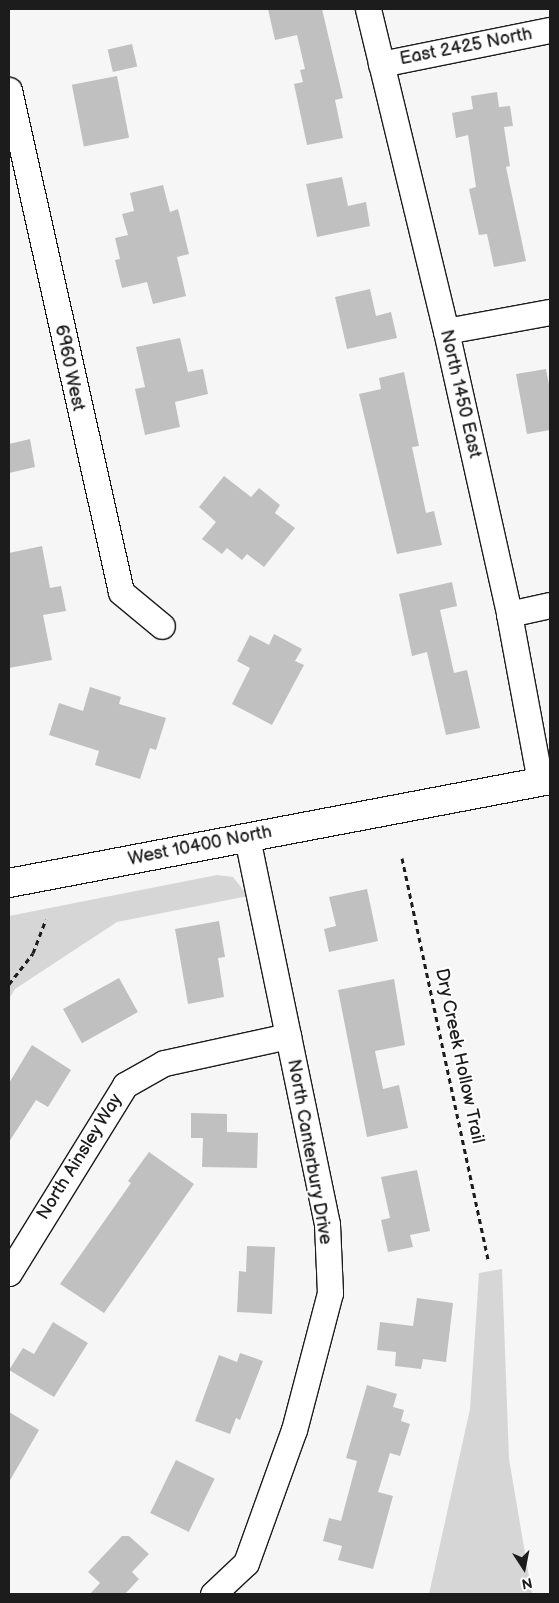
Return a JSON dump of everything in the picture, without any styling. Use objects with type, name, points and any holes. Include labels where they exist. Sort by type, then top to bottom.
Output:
[{"type":"street","name":"North 1450 East","points":[[368,9],[446,331],[545,781]]},
{"type":"street","name":"East 2425 North","points":[[381,64],[550,30]]},
{"type":"street","name":"6960 West","points":[[9,90],[17,172],[120,592],[162,626]]},
{"type":"street","points":[[446,331],[550,312]]},
{"type":"street","points":[[508,614],[550,605]]},
{"type":"street","name":"West 10400 North","points":[[9,883],[247,836],[392,811],[545,781]]},
{"type":"street","name":"North Canterbury Drive","points":[[213,1594],[246,1563],[294,1430],[330,1293],[327,1224],[247,836]]},
{"type":"street","name":"North Ainsley Way","points":[[9,1273],[125,1085],[164,1063],[288,1036]]},
{"type":"path","name":"Dry Creek Hollow Trail","points":[[402,858],[488,1258]]},
{"type":"path","points":[[9,984],[33,954],[46,919]]},
{"type":"shaded area","points":[[217,875],[233,877],[248,896],[117,922],[15,989],[9,999],[9,916]]},
{"type":"shaded area","points":[[502,1269],[509,1459],[532,1594],[429,1594],[470,1409],[479,1273]]},
{"type":"building","points":[[268,9],[322,9],[343,98],[335,100],[343,138],[307,145],[294,84],[303,82],[300,70],[305,69],[297,35],[275,40]]},
{"type":"building","points":[[132,44],[137,66],[113,72],[108,50]]},
{"type":"building","points":[[117,76],[129,138],[84,147],[72,85]]},
{"type":"building","points":[[497,92],[499,107],[510,106],[513,126],[504,127],[510,166],[506,167],[526,261],[494,267],[487,234],[479,235],[469,189],[476,187],[468,135],[456,138],[452,113],[473,109],[471,96]]},
{"type":"building","points":[[342,177],[348,206],[366,202],[370,226],[317,237],[306,184]]},
{"type":"building","points":[[163,185],[170,212],[178,209],[189,254],[177,257],[186,296],[153,304],[147,282],[122,288],[115,260],[120,259],[115,238],[128,235],[122,214],[134,211],[130,193]]},
{"type":"building","points":[[370,289],[376,316],[391,312],[397,338],[347,349],[335,297]]},
{"type":"building","points":[[180,338],[188,372],[203,369],[208,394],[175,402],[180,427],[145,435],[135,389],[145,387],[136,347]]},
{"type":"building","points":[[546,369],[550,390],[550,430],[527,434],[516,374]]},
{"type":"building","points":[[404,372],[419,446],[412,447],[426,513],[434,511],[442,545],[397,554],[359,394],[381,389],[379,378]]},
{"type":"building","points":[[30,439],[35,467],[9,473],[9,444]]},
{"type":"building","points":[[224,476],[251,497],[259,488],[280,505],[275,513],[295,528],[264,567],[247,554],[242,560],[227,548],[222,554],[202,539],[216,522],[199,507]]},
{"type":"building","points":[[42,546],[50,588],[61,586],[66,611],[43,615],[52,660],[9,668],[9,553]]},
{"type":"building","points":[[452,582],[457,606],[440,610],[454,673],[467,670],[480,728],[446,735],[427,652],[412,656],[399,594]]},
{"type":"building","points":[[274,634],[302,649],[295,661],[304,665],[272,725],[232,704],[250,668],[237,661],[250,635],[269,645]]},
{"type":"building","points":[[90,687],[121,697],[119,704],[166,718],[156,750],[150,748],[140,779],[95,765],[99,751],[49,735],[59,703],[83,711]]},
{"type":"building","points":[[367,889],[378,941],[329,952],[324,929],[336,926],[329,897]]},
{"type":"building","points":[[219,921],[225,957],[218,958],[224,997],[188,1004],[175,929]]},
{"type":"building","points":[[119,978],[138,1012],[82,1043],[63,1009]]},
{"type":"building","points":[[394,979],[405,1045],[375,1051],[383,1089],[399,1085],[408,1128],[367,1137],[338,990]]},
{"type":"building","points":[[32,1045],[71,1070],[48,1107],[36,1100],[9,1142],[9,1083]]},
{"type":"building","points":[[191,1113],[227,1114],[227,1132],[258,1133],[257,1168],[202,1167],[203,1138],[191,1138]]},
{"type":"building","points":[[149,1152],[194,1184],[104,1313],[60,1284],[131,1183],[128,1181]]},
{"type":"building","points":[[417,1170],[430,1231],[410,1235],[413,1247],[388,1252],[381,1220],[390,1218],[381,1177]]},
{"type":"building","points":[[247,1246],[275,1247],[272,1314],[237,1312],[239,1271],[246,1272]]},
{"type":"building","points":[[417,1298],[453,1303],[446,1362],[423,1359],[421,1369],[395,1366],[396,1352],[377,1350],[380,1322],[413,1326]]},
{"type":"building","points":[[53,1322],[88,1343],[54,1397],[9,1370],[23,1348],[34,1354]]},
{"type":"building","points":[[240,1353],[263,1361],[240,1420],[236,1418],[230,1434],[195,1421],[219,1355],[237,1362]]},
{"type":"building","points":[[367,1385],[397,1394],[393,1407],[404,1410],[401,1421],[410,1424],[400,1456],[390,1453],[378,1492],[393,1496],[373,1569],[338,1560],[342,1546],[323,1541],[329,1518],[341,1521],[357,1461],[346,1458]]},
{"type":"building","points":[[9,1412],[39,1430],[9,1482]]},
{"type":"building","points":[[176,1460],[215,1479],[189,1532],[150,1513]]},
{"type":"building","points":[[122,1536],[129,1536],[149,1554],[132,1572],[139,1579],[125,1594],[90,1594],[100,1583],[88,1572]]}]
